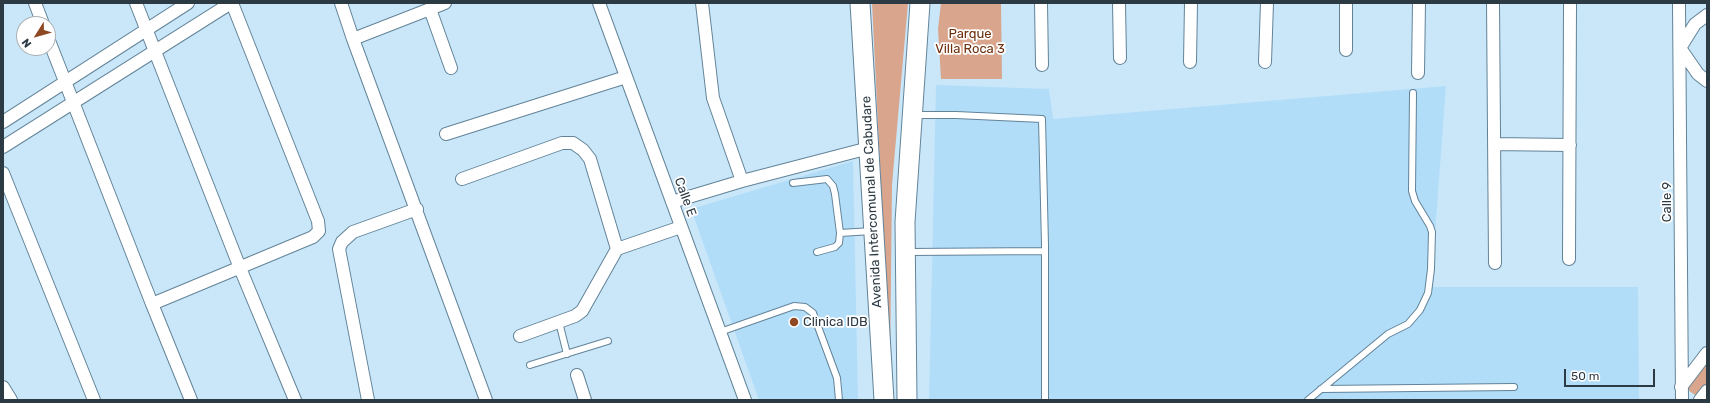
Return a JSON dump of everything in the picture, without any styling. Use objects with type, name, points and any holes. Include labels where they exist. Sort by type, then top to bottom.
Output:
[{"type":"highway","name":"Avenida Intercomunal de Cabudare","points":[[860,3],[884,400]]},
{"type":"highway","points":[[907,400],[904,222],[920,3]]},
{"type":"street","points":[[35,3],[40,16]]},
{"type":"street","points":[[136,3],[240,268],[295,400]]},
{"type":"street","points":[[3,122],[188,3]]},
{"type":"street","points":[[3,147],[74,104],[231,3],[318,221],[319,231],[313,237],[152,304]]},
{"type":"street","points":[[342,3],[353,39],[417,209],[486,400]]},
{"type":"street","points":[[353,39],[445,3]]},
{"type":"street","name":"Calle E","points":[[600,3],[681,227],[746,400]]},
{"type":"street","points":[[702,3],[713,98],[742,181]]},
{"type":"street","points":[[1041,3],[1042,65]]},
{"type":"street","points":[[1119,3],[1120,58]]},
{"type":"street","points":[[1190,3],[1190,62]]},
{"type":"street","points":[[1265,62],[1267,3]]},
{"type":"street","points":[[1346,3],[1346,50]]},
{"type":"street","points":[[1418,73],[1419,3]]},
{"type":"street","points":[[1493,3],[1495,263]]},
{"type":"street","points":[[1569,259],[1570,3]]},
{"type":"street","name":"Calle 9","points":[[1679,3],[1682,400]]},
{"type":"street","points":[[430,8],[451,68]]},
{"type":"street","points":[[1707,15],[1695,24],[1680,48],[1698,74],[1707,81]]},
{"type":"street","points":[[55,56],[191,400]]},
{"type":"street","points":[[446,134],[626,77]]},
{"type":"street","points":[[462,179],[562,143],[572,143],[584,150],[590,159],[617,249]]},
{"type":"street","points":[[1494,144],[1570,145]]},
{"type":"street","points":[[672,202],[742,181],[869,148]]},
{"type":"street","points":[[3,173],[94,400]]},
{"type":"street","points":[[368,400],[340,249],[342,242],[353,232],[417,209]]},
{"type":"street","points":[[520,336],[574,316],[582,311],[617,249],[681,227]]},
{"type":"street","points":[[1681,387],[1707,353]]},
{"type":"street","points":[[577,375],[585,400]]},
{"type":"street","points":[[3,387],[11,400]]},
{"type":"street","points":[[1700,400],[1707,391]]},
{"type":"lane","points":[[1308,400],[1388,334],[1408,324],[1420,310],[1428,293],[1431,269],[1432,232],[1415,201],[1412,191],[1413,93]]},
{"type":"lane","points":[[911,115],[956,115],[1042,119],[1045,251],[1045,400]]},
{"type":"lane","points":[[793,183],[827,179],[833,186],[840,234],[839,243],[835,247],[817,252]]},
{"type":"lane","points":[[840,234],[874,231]]},
{"type":"lane","points":[[905,252],[1045,251]]},
{"type":"lane","points":[[720,332],[794,306],[805,307],[813,313],[816,320],[837,378],[839,400]]},
{"type":"lane","points":[[559,322],[567,354]]},
{"type":"lane","points":[[530,365],[608,341]]},
{"type":"lane","points":[[1321,389],[1514,387]]},
{"type":"shaded area","points":[[936,85],[1049,89],[1053,119],[1446,86],[1431,287],[1638,287],[1639,400],[929,400]]},
{"type":"shaded area","name":"Clinica IDB","points":[[853,161],[858,400],[759,400],[691,209]]},
{"type":"green space","points":[[872,3],[908,3],[892,185],[890,368]]},
{"type":"green space","name":"Parque Villa Roca 3","points":[[941,3],[1001,3],[1002,79],[941,79],[938,29]]},
{"type":"green space","points":[[1707,359],[1707,384],[1698,397],[1685,388]]},
{"type":"place","name":"Clinica IDB","points":[[794,322]]}]
